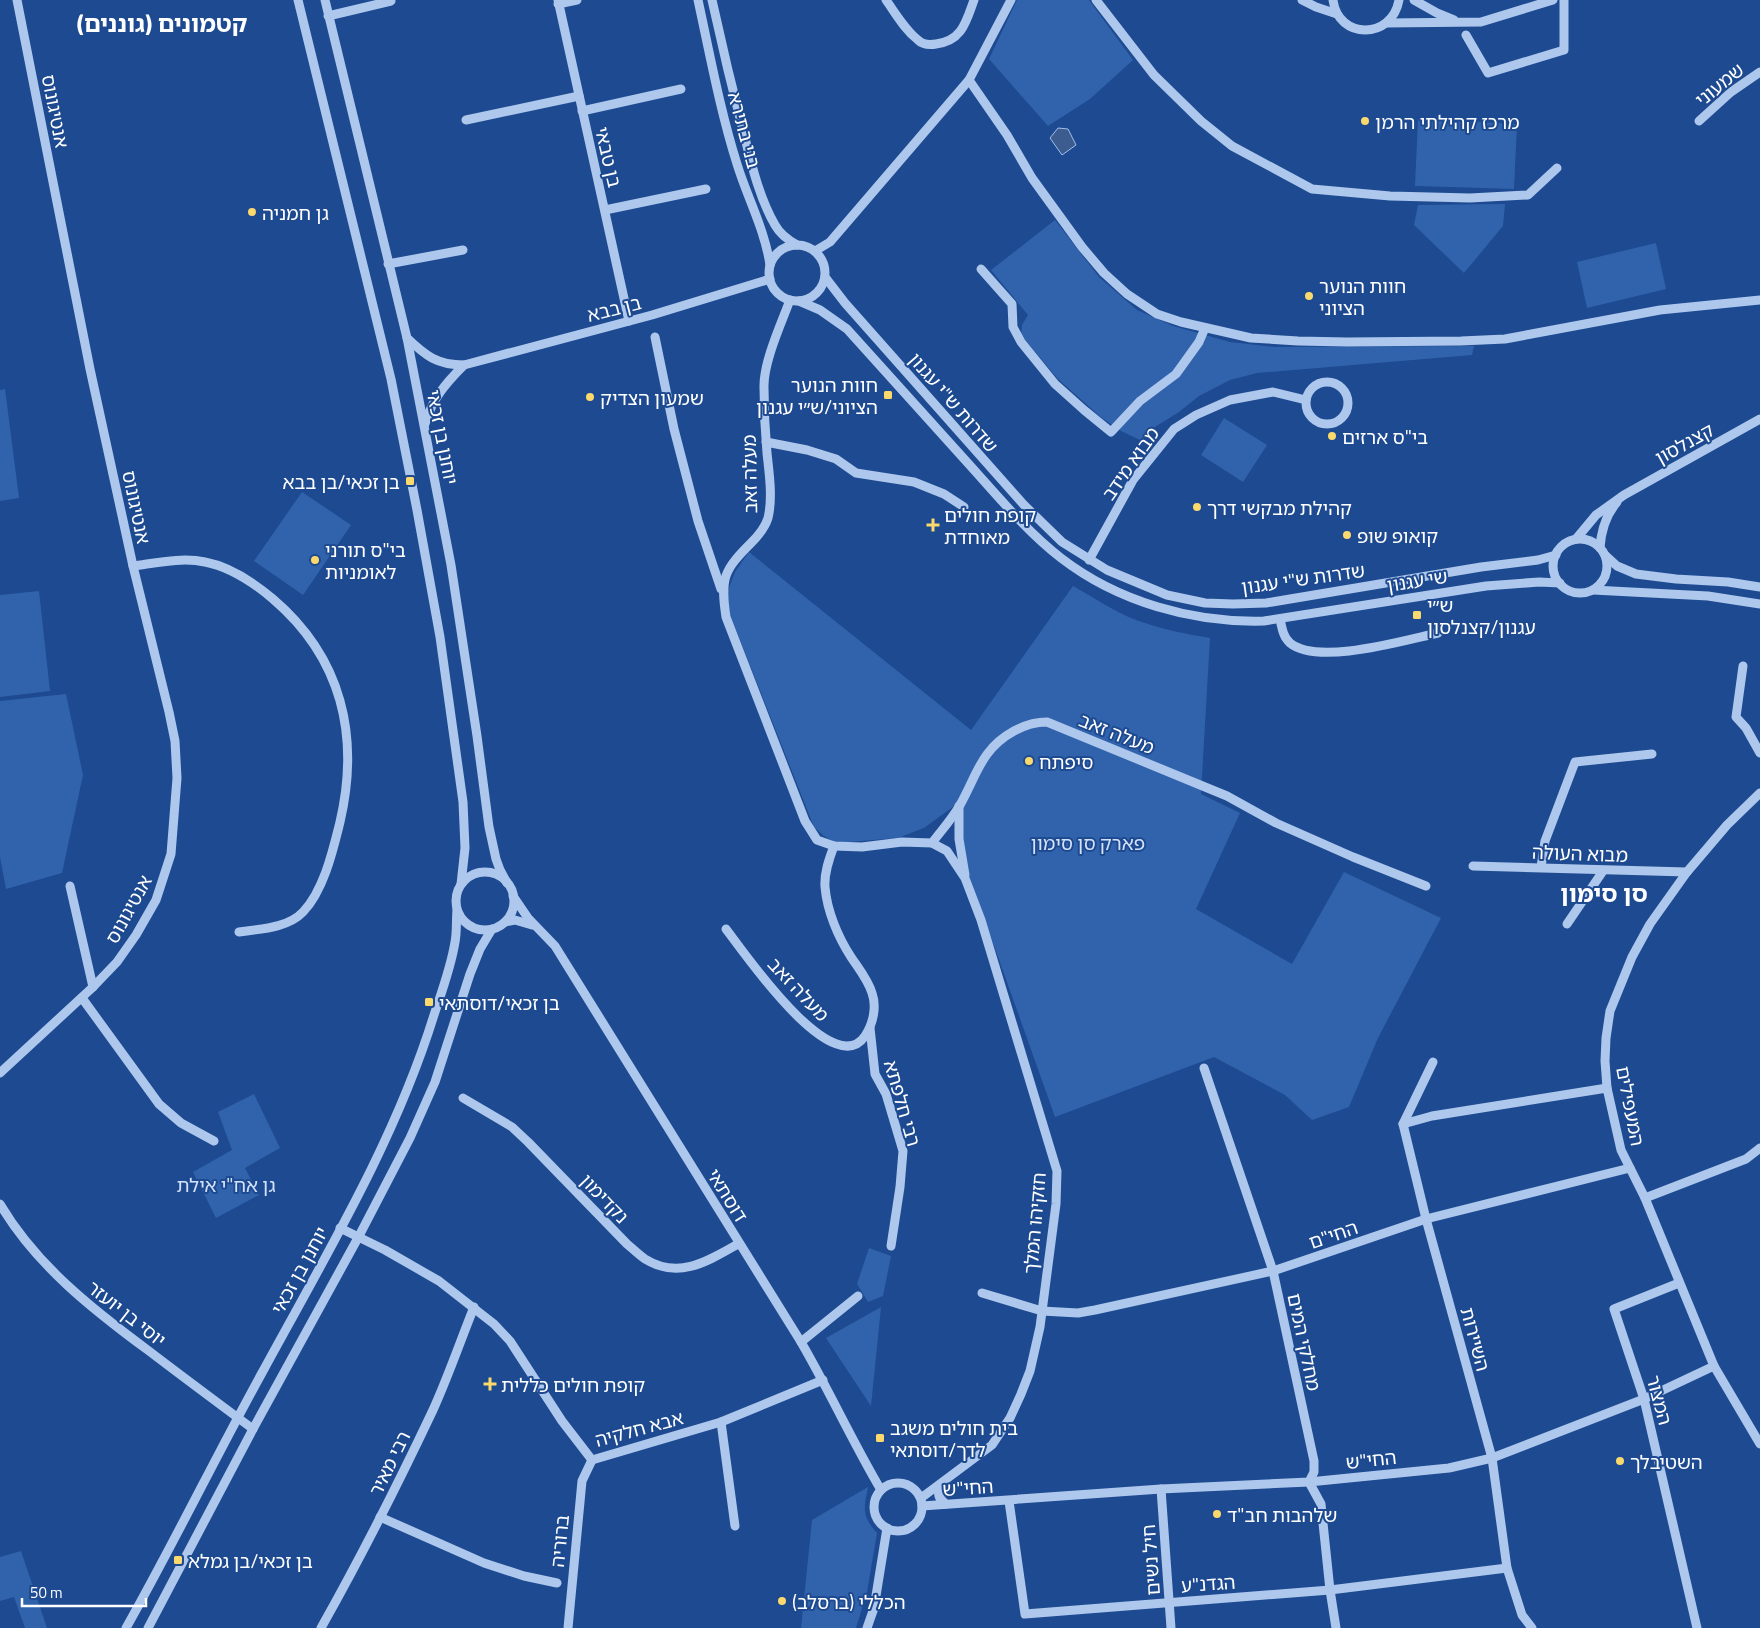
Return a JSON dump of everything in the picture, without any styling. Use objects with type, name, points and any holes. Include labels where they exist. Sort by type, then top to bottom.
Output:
[{"type":"street","name":"אנטיגונוס","points":[[0,1073],[93,987],[117,962],[136,935],[156,900],[171,854],[177,778],[175,741],[133,566],[90,369],[18,0]]},
{"type":"street","points":[[298,0],[391,379],[421,530],[443,656],[463,802],[464,848],[461,884],[456,900],[457,910],[460,917],[468,925],[479,930],[492,929],[505,922],[515,920],[528,922],[535,926]]},
{"type":"street","name":"יוחנן בן זכאי","points":[[325,0],[407,338],[451,566],[489,827],[496,859],[507,883]]},
{"type":"street","points":[[558,2],[577,0]]},
{"type":"street","name":"בני בתירא","points":[[698,0],[736,163],[767,245],[770,265]]},
{"type":"street","name":"בני בתירא","points":[[712,0],[739,115],[761,193],[775,226],[783,236],[797,245]]},
{"type":"street","points":[[886,0],[917,40],[923,44],[934,45],[948,43],[957,37],[967,19],[974,0]]},
{"type":"street","points":[[815,251],[830,242],[969,80],[1011,0]]},
{"type":"street","points":[[1096,0],[1154,76],[1201,121],[1232,146],[1312,189],[1390,196],[1470,198],[1528,195],[1557,168]]},
{"type":"street","points":[[1302,0],[1337,14]]},
{"type":"street","points":[[1333,0],[1337,14],[1343,22],[1360,30],[1379,28],[1388,23],[1398,8],[1399,0]]},
{"type":"street","points":[[1414,0],[1458,22]]},
{"type":"street","points":[[1388,23],[1481,22],[1553,0]]},
{"type":"street","points":[[1466,35],[1488,73],[1564,50],[1564,0]]},
{"type":"street","points":[[328,16],[391,1]]},
{"type":"street","name":"בן טבאי","points":[[558,2],[629,321]]},
{"type":"street","name":"שמעוני","points":[[1699,121],[1731,92],[1760,72]]},
{"type":"street","points":[[969,80],[1007,135],[1032,178],[1082,247],[1127,294],[1157,314],[1181,322],[1251,338],[1298,341],[1505,340],[1660,310],[1760,300]]},
{"type":"street","points":[[582,111],[682,89]]},
{"type":"street","points":[[466,120],[579,96]]},
{"type":"street","points":[[604,210],[706,189]]},
{"type":"street","points":[[797,245],[806,246],[815,251],[823,263],[825,277],[822,286],[816,294],[808,299],[795,301],[777,292],[770,279],[770,265],[780,251],[797,245]]},
{"type":"street","points":[[388,264],[463,250]]},
{"type":"street","points":[[981,270],[1012,304],[1013,327],[1021,342],[1055,384],[1111,432],[1140,401],[1176,374],[1199,342],[1205,328]]},
{"type":"street","name":"שדרות ש\"י עגנון","points":[[825,277],[845,303],[1024,506],[1062,542],[1089,560],[1126,579],[1167,595],[1205,603],[1249,604],[1291,599],[1481,567],[1522,563],[1556,555]]},
{"type":"street","name":"בן בבא","points":[[407,338],[420,350],[440,363],[464,365],[652,316],[770,279]]},
{"type":"street","name":"שדרות ש\"י עגנון","points":[[795,301],[820,310],[847,329],[1014,513],[1061,558],[1083,573],[1153,605],[1199,617],[1240,622],[1280,619]]},
{"type":"street","name":"מעלה זאב","points":[[795,301],[766,369],[764,386],[770,482],[768,519],[761,533],[728,568],[723,585],[723,594],[726,617],[805,821],[816,840],[834,846],[862,847],[902,842],[932,843],[959,806],[987,752],[1003,737],[1026,725],[1036,722],[1047,722],[1228,796],[1276,822],[1353,857],[1426,886]]},
{"type":"street","points":[[655,337],[674,429],[696,512],[723,594]]},
{"type":"street","points":[[425,426],[429,410],[435,398],[464,365]]},
{"type":"street","points":[[1324,382],[1336,384],[1343,389],[1348,402],[1346,413],[1342,419],[1335,423],[1320,424],[1308,415],[1306,400],[1312,389],[1318,384],[1324,382]]},
{"type":"street","name":"מבוא מידב","points":[[1089,560],[1133,480],[1174,429],[1196,415],[1230,400],[1273,392],[1306,400]]},
{"type":"street","name":"קצנלסון","points":[[1576,539],[1596,515],[1624,495],[1760,419]]},
{"type":"street","points":[[766,442],[807,450],[836,459],[856,472],[914,482],[944,494],[964,507]]},
{"type":"street","points":[[1592,590],[1600,584],[1606,573],[1607,564],[1603,551],[1602,533],[1612,508],[1624,495]]},
{"type":"street","points":[[1760,587],[1728,582],[1676,579],[1636,574],[1617,566],[1589,540],[1576,539],[1564,544],[1556,555],[1554,568],[1560,583],[1567,589],[1575,592],[1592,590],[1708,596],[1760,604]]},
{"type":"street","points":[[133,566],[192,560],[206,562],[240,574],[279,604],[303,630],[331,674],[340,698],[348,746],[346,785],[334,849],[323,878],[303,913],[289,922],[271,928],[239,932]]},
{"type":"street","name":"שי עגנון","points":[[1280,619],[1486,586],[1539,582],[1560,583]]},
{"type":"street","points":[[1280,619],[1282,631],[1289,642],[1298,648],[1318,653],[1354,650],[1438,633]]},
{"type":"street","points":[[1743,666],[1736,717],[1746,728],[1760,754]]},
{"type":"street","points":[[1541,867],[1545,841],[1575,762],[1652,754]]},
{"type":"street","name":"המעפילים","points":[[1714,1366],[1645,1198],[1621,1150],[1607,1088],[1606,1038],[1610,1011],[1618,988],[1650,924],[1687,872],[1727,825],[1760,793]]},
{"type":"street","points":[[959,806],[959,839],[965,878]]},
{"type":"street","name":"חזקיהו המלך","points":[[922,1502],[941,1484],[992,1445],[1010,1418],[1030,1371],[1042,1311],[1056,1204],[1057,1171],[981,920],[965,878],[947,851],[932,843]]},
{"type":"street","points":[[834,846],[828,863],[825,886],[828,904],[833,920],[850,956],[864,975],[873,994],[874,1011],[870,1028]]},
{"type":"street","name":"מבוא העולה","points":[[1473,866],[1687,872]]},
{"type":"street","points":[[1568,924],[1603,871]]},
{"type":"street","points":[[461,884],[477,874],[487,873],[497,875],[507,883],[513,896],[513,908],[505,922]]},
{"type":"street","points":[[70,886],[93,987]]},
{"type":"street","name":"דוסתאי","points":[[513,896],[535,926],[555,946],[738,1244],[801,1342],[881,1490]]},
{"type":"street","name":"יוחנן בן זכאי","points":[[126,1628],[384,1145],[422,1054],[448,970],[455,941],[457,910]]},
{"type":"street","name":"יוחנן בן זכאי","points":[[148,1628],[253,1429],[390,1178],[435,1082],[470,974],[480,949],[492,929]]},
{"type":"street","name":"מעלה זאב","points":[[726,929],[779,998],[822,1038],[836,1045],[854,1045],[863,1039],[870,1028]]},
{"type":"street","points":[[82,998],[159,1104],[181,1123],[214,1141]]},
{"type":"street","name":"רבי חלפתא","points":[[870,1028],[875,1074],[886,1094],[903,1151],[891,1246]]},
{"type":"street","points":[[1403,1124],[1433,1062]]},
{"type":"street","name":"מחלקי המים","points":[[1204,1068],[1274,1271],[1314,1461],[1314,1472],[1310,1482]]},
{"type":"street","points":[[1403,1124],[1432,1116],[1607,1088]]},
{"type":"street","name":"נקדימון","points":[[463,1098],[512,1127],[644,1259],[662,1267],[676,1269],[708,1262],[738,1244]]},
{"type":"street","name":"השיירות","points":[[1403,1124],[1426,1220],[1492,1458],[1507,1568],[1522,1615],[1532,1628]]},
{"type":"street","points":[[1645,1198],[1746,1159],[1760,1148]]},
{"type":"street","name":"החי\"ם","points":[[982,1293],[1042,1311],[1078,1313],[1095,1310],[1274,1271],[1426,1220],[1630,1168]]},
{"type":"street","name":"יוסי בן יועזר","points":[[0,1204],[45,1264],[72,1291],[253,1429]]},
{"type":"street","name":"אבא חלקיה","points":[[340,1228],[359,1236],[439,1281],[494,1324],[510,1341],[562,1421],[592,1460],[721,1422],[823,1380]]},
{"type":"street","name":"המצור","points":[[1679,1283],[1614,1309],[1644,1399],[1697,1628]]},
{"type":"street","points":[[801,1342],[858,1296]]},
{"type":"street","name":"רבי מאיר","points":[[321,1628],[380,1517],[433,1409],[474,1308]]},
{"type":"street","points":[[1714,1366],[1760,1444]]},
{"type":"street","name":"החי\"ש","points":[[922,1502],[946,1504],[1009,1501],[1161,1489],[1310,1482],[1449,1468],[1492,1458],[1644,1399],[1714,1366]]},
{"type":"street","points":[[721,1422],[735,1526]]},
{"type":"street","name":"ברוריה","points":[[568,1628],[582,1481],[592,1460]]},
{"type":"street","points":[[896,1482],[904,1483],[916,1491],[922,1502],[918,1521],[912,1527],[895,1531],[880,1524],[874,1505],[876,1496],[881,1490],[896,1482]]},
{"type":"street","points":[[1310,1482],[1321,1504],[1336,1628]]},
{"type":"street","points":[[941,1484],[938,1495],[946,1504]]},
{"type":"street","name":"חיל נשים","points":[[1161,1489],[1171,1628]]},
{"type":"street","name":"הגדנ\"ע","points":[[1009,1501],[1025,1614],[1330,1590],[1507,1568]]},
{"type":"street","points":[[380,1517],[484,1563],[524,1576],[557,1583]]},
{"type":"street","points":[[868,1628],[874,1608],[887,1528]]},
{"type":"green space","points":[[1017,0],[1089,0],[1133,60],[1090,99],[1048,126],[989,59]]},
{"type":"green space","points":[[1418,119],[1517,124],[1514,189],[1415,186]]},
{"type":"green space","points":[[1505,204],[1503,226],[1464,273],[1414,225],[1418,205]]},
{"type":"green space","points":[[1055,220],[1099,277],[1137,310],[1173,326],[1230,342],[1275,347],[1474,346],[1472,355],[1257,373],[1230,380],[1199,396],[1179,412],[1155,427],[1142,441],[1121,431],[1102,418],[1058,379],[1021,335],[1022,325],[1028,315],[991,270]]},
{"type":"green space","points":[[1656,243],[1666,289],[1587,308],[1577,262]]},
{"type":"green space","points":[[5,389],[19,498],[0,501],[0,390]]},
{"type":"green space","points":[[1224,418],[1267,445],[1243,482],[1201,455]]},
{"type":"green space","points":[[302,492],[351,525],[303,595],[254,561]]},
{"type":"green space","name":"פארק סן סימון","points":[[749,552],[971,730],[1073,586],[1133,619],[1167,630],[1210,638],[1201,794],[1240,813],[1196,909],[1292,964],[1344,872],[1441,918],[1378,1038],[1349,1107],[1312,1120],[1285,1095],[1214,1057],[1055,1117],[965,864],[957,804],[924,828],[898,838],[836,843],[814,827],[729,612],[727,593],[735,572]]},
{"type":"green space","points":[[39,591],[50,691],[0,697],[0,595]]},
{"type":"green space","points":[[66,694],[83,775],[62,873],[6,889],[0,857],[0,701]]},
{"type":"green space","name":"גן אח\"י אילת","points":[[254,1094],[280,1148],[245,1168],[259,1195],[216,1218],[193,1172],[232,1150],[218,1112]]},
{"type":"green space","points":[[869,1248],[891,1256],[883,1296],[868,1302],[857,1284]]},
{"type":"green space","points":[[881,1307],[871,1406],[826,1338]]},
{"type":"green space","points":[[868,1487],[865,1512],[868,1521],[877,1533],[867,1592],[856,1628],[801,1628],[812,1520]]},
{"type":"green space","points":[[21,1551],[47,1628],[25,1628],[14,1597],[0,1601],[0,1557]]},
{"type":"shaded area","points":[[1058,128],[1068,129],[1076,145],[1062,155],[1050,138]]},
{"type":"place","name":"מרכז קהילתי הרמן","points":[[1365,121]]},
{"type":"place","name":"גן חמניה","points":[[252,212]]},
{"type":"place","name":"חוות הנוער הציוני","points":[[1309,296]]},
{"type":"place","name":"חוות הנוער הציוני/ש״י עגנון","points":[[888,395]]},
{"type":"place","name":"שמעון הצדיק","points":[[590,397]]},
{"type":"place","name":"בי\"ס ארזים","points":[[1332,436]]},
{"type":"place","name":"בן זכאי/בן בבא","points":[[410,481]]},
{"type":"place","name":"קהילת מבקשי דרך","points":[[1197,507]]},
{"type":"place","name":"קופת חולים מאוחדת","points":[[933,525]]},
{"type":"place","name":"קואופ שופ","points":[[1347,535]]},
{"type":"place","name":"בי\"ס תורני לאומניות","points":[[315,560]]},
{"type":"place","name":"ש״י עגנון/קצנלסון","points":[[1417,615]]},
{"type":"place","name":"סיפתח","points":[[1029,761]]},
{"type":"place","name":"בן זכאי/דוסתאי","points":[[429,1002]]},
{"type":"place","name":"קופת חולים כללית","points":[[490,1384]]},
{"type":"place","name":"בית חולים משגב לדך/דוסתאי","points":[[880,1438]]},
{"type":"place","name":"השטיבלך","points":[[1620,1461]]},
{"type":"place","name":"שלהבות חב\"ד","points":[[1217,1514]]},
{"type":"place","name":"בן זכאי/בן גמלא","points":[[178,1560]]},
{"type":"place","name":"הכללי (ברסלב)","points":[[782,1601]]},
{"type":"district","name":"קטמונים (גוננים)","points":[[162,23]]},
{"type":"district","name":"סן סימון","points":[[1604,893]]}]
